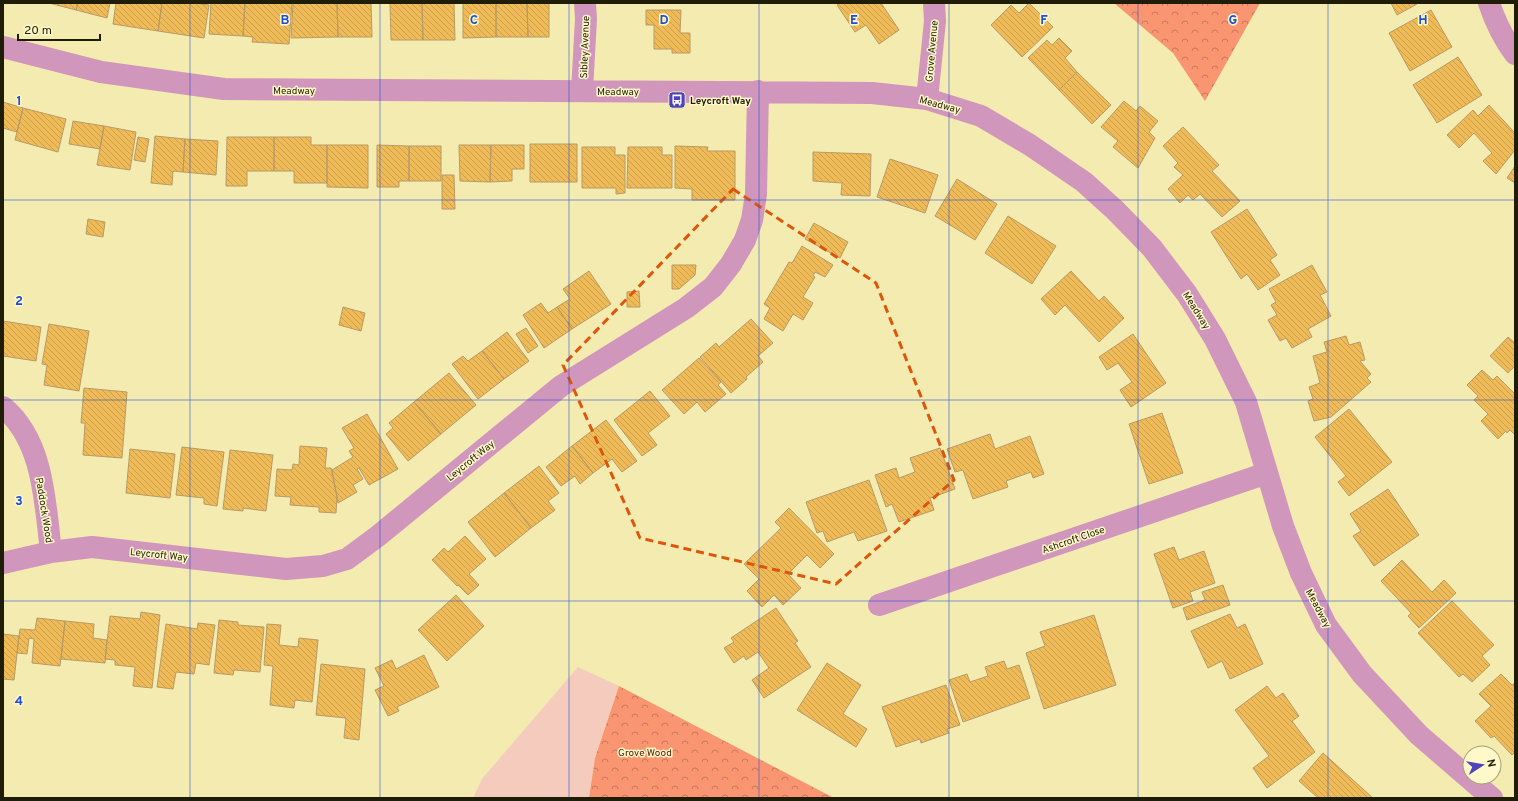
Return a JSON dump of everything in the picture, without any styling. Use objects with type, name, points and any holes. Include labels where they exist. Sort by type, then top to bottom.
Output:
[{"type":"street","name":"Sibley Avenue","points":[[582,91],[586,19],[585,3]]},
{"type":"street","name":"Grove Avenue","points":[[927,99],[935,21],[934,3]]},
{"type":"street","points":[[1489,3],[1495,19],[1509,46],[1515,54]]},
{"type":"street","name":"Meadway","points":[[3,47],[101,72],[224,89],[758,91],[872,93],[927,99],[981,116],[1084,182],[1115,210],[1152,248],[1187,294],[1215,339],[1246,402],[1283,526],[1301,573],[1326,625],[1362,674],[1419,735],[1492,798]]},
{"type":"street","name":"Leycroft Way","points":[[3,563],[51,552],[92,547],[286,568],[323,566],[347,559],[378,536],[561,386],[686,308],[714,287],[731,264],[745,240],[752,220],[756,194],[758,91]]},
{"type":"street","name":"Paddock Wood","points":[[3,407],[8,411],[25,434],[35,457],[43,488],[51,552]]},
{"type":"street","name":"Ashcroft Close","points":[[879,605],[1267,473]]},
{"type":"highlighted area","points":[[733,189],[876,283],[954,480],[836,584],[640,538],[563,365]]},
{"type":"shaded area","points":[[578,667],[619,686],[595,758],[589,798],[473,798],[482,779]]},
{"type":"green space","points":[[1114,3],[1260,3],[1205,101],[1173,53]]},
{"type":"green space","name":"Grove Wood","points":[[619,686],[834,798],[589,798],[595,758]]},
{"type":"building","points":[[49,3],[78,3],[76,10]]},
{"type":"building","points":[[78,3],[110,3],[107,18],[76,10]]},
{"type":"building","points":[[116,3],[162,3],[158,31],[113,24]]},
{"type":"building","points":[[162,3],[195,3],[209,5],[204,38],[158,31]]},
{"type":"building","points":[[211,3],[245,3],[243,36],[209,34]]},
{"type":"building","points":[[245,3],[292,3],[289,44],[252,42],[253,37],[243,36]]},
{"type":"building","points":[[293,3],[337,3],[338,37],[291,38]]},
{"type":"building","points":[[337,3],[371,3],[372,37],[338,37]]},
{"type":"building","points":[[390,3],[422,3],[423,40],[391,40]]},
{"type":"building","points":[[422,3],[454,3],[455,40],[423,40]]},
{"type":"building","points":[[463,3],[496,3],[496,37],[463,38]]},
{"type":"building","points":[[496,3],[527,3],[528,37],[496,37]]},
{"type":"building","points":[[527,3],[549,3],[549,37],[528,37]]},
{"type":"building","points":[[840,3],[881,3],[899,30],[879,44],[866,25],[855,32],[837,5]]},
{"type":"building","points":[[1029,3],[1053,27],[1022,57],[991,25],[1011,5],[1019,13]]},
{"type":"building","points":[[1391,3],[1416,3],[1417,4],[1397,15]]},
{"type":"building","points":[[646,10],[681,10],[680,33],[690,33],[690,53],[672,53],[672,49],[654,49],[654,25],[646,25]]},
{"type":"building","points":[[1431,10],[1452,47],[1410,71],[1389,33]]},
{"type":"building","points":[[1059,38],[1072,51],[1065,58],[1077,72],[1059,90],[1028,58],[1047,40],[1052,45]]},
{"type":"building","points":[[1458,57],[1482,95],[1437,123],[1413,85]]},
{"type":"building","points":[[1077,72],[1111,105],[1092,124],[1059,90]]},
{"type":"building","points":[[1124,101],[1136,111],[1140,106],[1158,121],[1149,132],[1155,138],[1138,168],[1113,147],[1118,141],[1101,127]]},
{"type":"building","points":[[3,102],[23,108],[17,132],[3,128]]},
{"type":"building","points":[[1489,105],[1515,133],[1515,150],[1496,174],[1483,161],[1492,153],[1474,133],[1459,148],[1447,135],[1473,110],[1478,116]]},
{"type":"building","points":[[23,108],[66,119],[58,152],[15,140]]},
{"type":"building","points":[[73,121],[104,126],[100,149],[69,144]]},
{"type":"building","points":[[104,126],[136,132],[130,170],[97,165]]},
{"type":"building","points":[[1183,127],[1219,165],[1212,171],[1240,201],[1222,217],[1200,194],[1193,200],[1188,195],[1180,203],[1168,189],[1183,175],[1174,167],[1178,163],[1163,146]]},
{"type":"building","points":[[155,136],[185,139],[183,172],[173,171],[172,185],[151,183]]},
{"type":"building","points":[[138,137],[149,139],[145,162],[134,160]]},
{"type":"building","points":[[227,137],[274,137],[274,171],[247,171],[247,186],[226,186]]},
{"type":"building","points":[[274,137],[311,137],[311,145],[327,145],[327,183],[294,183],[294,171],[274,171]]},
{"type":"building","points":[[185,139],[218,141],[216,175],[183,172]]},
{"type":"building","points":[[530,144],[577,144],[577,182],[530,182]]},
{"type":"building","points":[[327,145],[368,145],[368,188],[327,187]]},
{"type":"building","points":[[377,145],[409,146],[409,181],[399,181],[399,187],[377,187]]},
{"type":"building","points":[[459,145],[491,145],[490,182],[460,181]]},
{"type":"building","points":[[491,145],[524,145],[524,169],[512,169],[512,181],[490,182]]},
{"type":"building","points":[[409,146],[441,146],[441,181],[409,181]]},
{"type":"building","points":[[675,146],[708,147],[707,151],[735,151],[735,200],[692,200],[692,189],[675,188]]},
{"type":"building","points":[[582,147],[615,147],[615,155],[625,155],[625,193],[616,194],[616,188],[582,188]]},
{"type":"building","points":[[628,147],[662,147],[662,155],[672,155],[672,188],[627,188]]},
{"type":"building","points":[[813,152],[871,154],[870,196],[841,195],[842,183],[813,181]]},
{"type":"building","points":[[890,159],[938,175],[925,213],[877,197]]},
{"type":"building","points":[[1515,166],[1515,183],[1507,178]]},
{"type":"building","points":[[442,175],[454,175],[455,209],[442,209]]},
{"type":"building","points":[[957,179],[997,204],[975,240],[935,216]]},
{"type":"building","points":[[1247,209],[1277,255],[1270,260],[1280,275],[1258,290],[1247,274],[1241,279],[1211,232]]},
{"type":"building","points":[[1008,216],[1056,246],[1032,284],[985,253]]},
{"type":"building","points":[[88,219],[105,222],[103,237],[86,234]]},
{"type":"building","points":[[814,223],[848,242],[840,258],[805,239]]},
{"type":"building","points":[[802,246],[833,265],[825,277],[815,272],[813,276],[815,277],[803,297],[813,303],[803,320],[793,314],[783,331],[764,319],[770,308],[764,304],[789,262],[792,263]]},
{"type":"building","points":[[672,265],[696,265],[695,275],[679,289],[672,289]]},
{"type":"building","points":[[1312,265],[1327,292],[1320,295],[1331,316],[1308,329],[1312,337],[1292,348],[1286,338],[1280,341],[1268,320],[1277,315],[1271,305],[1276,302],[1269,289]]},
{"type":"building","points":[[589,271],[611,304],[572,329],[557,307],[570,299],[563,289]]},
{"type":"building","points":[[1071,271],[1099,301],[1104,296],[1124,318],[1099,342],[1065,305],[1055,315],[1041,299]]},
{"type":"building","points":[[639,291],[640,307],[627,307],[627,292]]},
{"type":"building","points":[[541,303],[548,313],[557,307],[572,329],[544,348],[523,315]]},
{"type":"building","points":[[343,307],[365,313],[361,331],[339,325]]},
{"type":"building","points":[[751,319],[773,343],[758,356],[763,362],[731,393],[700,357],[716,343],[719,347]]},
{"type":"building","points":[[3,321],[41,327],[36,361],[3,356]]},
{"type":"building","points":[[49,324],[89,331],[79,391],[44,385],[47,365],[42,364]]},
{"type":"building","points":[[526,328],[538,346],[528,353],[516,334]]},
{"type":"building","points":[[507,332],[529,361],[504,379],[482,351]]},
{"type":"building","points":[[1133,334],[1166,383],[1131,407],[1120,390],[1132,382],[1118,363],[1107,370],[1099,357]]},
{"type":"building","points":[[1346,336],[1349,345],[1360,342],[1365,360],[1360,361],[1371,374],[1367,378],[1371,382],[1331,417],[1314,421],[1308,401],[1313,399],[1309,387],[1320,383],[1313,356],[1327,352],[1324,342]]},
{"type":"building","points":[[1508,337],[1515,343],[1515,366],[1508,373],[1490,356]]},
{"type":"building","points":[[482,351],[504,379],[478,399],[452,364],[463,356],[468,361]]},
{"type":"building","points":[[699,358],[721,382],[718,385],[726,394],[705,412],[697,402],[684,414],[662,390]]},
{"type":"building","points":[[1482,370],[1493,380],[1497,376],[1515,394],[1515,435],[1510,430],[1507,433],[1506,431],[1498,439],[1481,421],[1488,414],[1474,400],[1478,396],[1467,385]]},
{"type":"building","points":[[449,373],[476,405],[441,434],[414,402]]},
{"type":"building","points":[[84,388],[127,392],[122,458],[83,455],[85,423],[81,423]]},
{"type":"building","points":[[650,391],[670,416],[648,433],[657,445],[642,456],[614,420]]},
{"type":"building","points":[[414,402],[441,434],[408,461],[386,434],[393,428],[389,423]]},
{"type":"building","points":[[1349,409],[1392,462],[1349,496],[1338,482],[1346,476],[1315,437]]},
{"type":"building","points":[[1162,413],[1183,473],[1149,484],[1129,424]]},
{"type":"building","points":[[367,414],[398,469],[369,485],[359,468],[357,469],[363,479],[353,485],[357,492],[338,503],[332,470],[353,457],[349,451],[354,448],[342,428]]},
{"type":"building","points":[[606,420],[637,461],[622,472],[612,459],[593,473],[572,446]]},
{"type":"building","points":[[990,434],[995,449],[1030,436],[1044,474],[1033,478],[1031,472],[1006,481],[1008,487],[973,499],[963,470],[955,472],[947,449]]},
{"type":"building","points":[[300,446],[327,448],[325,468],[331,468],[337,497],[336,513],[319,512],[319,507],[290,505],[291,497],[275,496],[277,469],[292,470],[293,464],[299,465]]},
{"type":"building","points":[[572,446],[593,473],[580,484],[575,476],[561,486],[546,467]]},
{"type":"building","points":[[182,447],[224,452],[217,506],[204,504],[204,498],[176,495]]},
{"type":"building","points":[[940,448],[955,489],[930,498],[934,510],[899,522],[892,504],[886,507],[875,475],[896,468],[899,478],[915,472],[910,458]]},
{"type":"building","points":[[130,449],[175,454],[170,498],[126,493]]},
{"type":"building","points":[[230,450],[273,455],[266,511],[243,508],[243,511],[223,509]]},
{"type":"building","points":[[539,466],[559,493],[548,501],[555,510],[531,528],[504,493]]},
{"type":"building","points":[[869,480],[887,531],[858,541],[854,532],[827,542],[823,531],[817,533],[806,502]]},
{"type":"building","points":[[1388,489],[1419,535],[1374,566],[1353,536],[1361,531],[1350,514]]},
{"type":"building","points":[[504,493],[531,528],[495,557],[468,522]]},
{"type":"building","points":[[789,508],[834,554],[820,568],[807,555],[788,574],[801,588],[783,605],[774,595],[762,607],[747,591],[759,579],[744,564],[781,528],[775,522]]},
{"type":"building","points":[[465,536],[486,559],[469,574],[479,585],[468,595],[458,585],[457,586],[432,560],[444,548],[448,552]]},
{"type":"building","points":[[1174,547],[1179,560],[1204,551],[1215,583],[1190,592],[1193,601],[1173,608],[1154,554]]},
{"type":"building","points":[[1402,560],[1432,592],[1444,580],[1456,593],[1419,628],[1408,616],[1411,613],[1381,581]]},
{"type":"building","points":[[1223,585],[1230,605],[1187,620],[1183,608],[1205,600],[1202,592]]},
{"type":"building","points":[[456,595],[484,626],[447,661],[418,630]]},
{"type":"building","points":[[1452,601],[1494,645],[1482,656],[1490,665],[1472,682],[1463,674],[1459,677],[1418,633]]},
{"type":"building","points":[[776,608],[798,641],[795,643],[811,667],[764,698],[752,680],[769,668],[758,652],[746,660],[744,656],[734,663],[724,648],[734,642],[731,638]]},
{"type":"building","points":[[141,612],[160,615],[152,688],[133,686],[135,667],[115,665],[115,660],[105,659],[110,616],[140,619]]},
{"type":"building","points":[[1230,614],[1237,628],[1245,624],[1263,664],[1230,679],[1222,661],[1208,668],[1191,631]]},
{"type":"building","points":[[1094,615],[1116,685],[1044,709],[1026,653],[1045,646],[1040,632]]},
{"type":"building","points":[[37,618],[65,621],[60,666],[32,663],[34,639],[29,638],[27,654],[17,653],[20,629],[35,630]]},
{"type":"building","points":[[219,620],[238,622],[238,625],[264,627],[260,672],[234,670],[233,675],[214,673]]},
{"type":"building","points":[[65,621],[94,624],[93,638],[107,640],[105,663],[61,659]]},
{"type":"building","points":[[198,623],[215,625],[209,665],[196,663],[194,674],[176,672],[173,689],[157,687],[166,624],[197,629]]},
{"type":"building","points":[[267,624],[281,625],[279,645],[298,647],[299,638],[318,640],[312,702],[295,700],[294,708],[270,705],[273,666],[264,665]]},
{"type":"building","points":[[3,634],[19,636],[14,680],[3,679]]},
{"type":"building","points":[[424,655],[439,687],[397,707],[399,711],[388,716],[375,690],[384,686],[375,668],[392,660],[396,669]]},
{"type":"building","points":[[1004,661],[1007,669],[1019,665],[1030,698],[963,722],[949,680],[967,674],[970,682],[988,676],[985,667]]},
{"type":"building","points":[[827,663],[861,685],[843,714],[867,729],[856,747],[797,710]]},
{"type":"building","points":[[321,664],[365,669],[359,740],[344,738],[346,718],[316,715]]},
{"type":"building","points":[[1501,674],[1512,685],[1515,683],[1515,752],[1512,755],[1494,736],[1491,738],[1475,721],[1491,706],[1479,694]]},
{"type":"building","points":[[946,685],[960,725],[947,729],[949,733],[921,743],[920,739],[896,747],[882,707]]},
{"type":"building","points":[[1267,686],[1276,698],[1283,693],[1299,716],[1292,721],[1315,752],[1267,788],[1253,768],[1269,756],[1235,710]]},
{"type":"building","points":[[1323,753],[1373,798],[1318,798],[1299,781]]},
{"type":"place","name":"Leycroft Way","points":[[677,100]]}]
